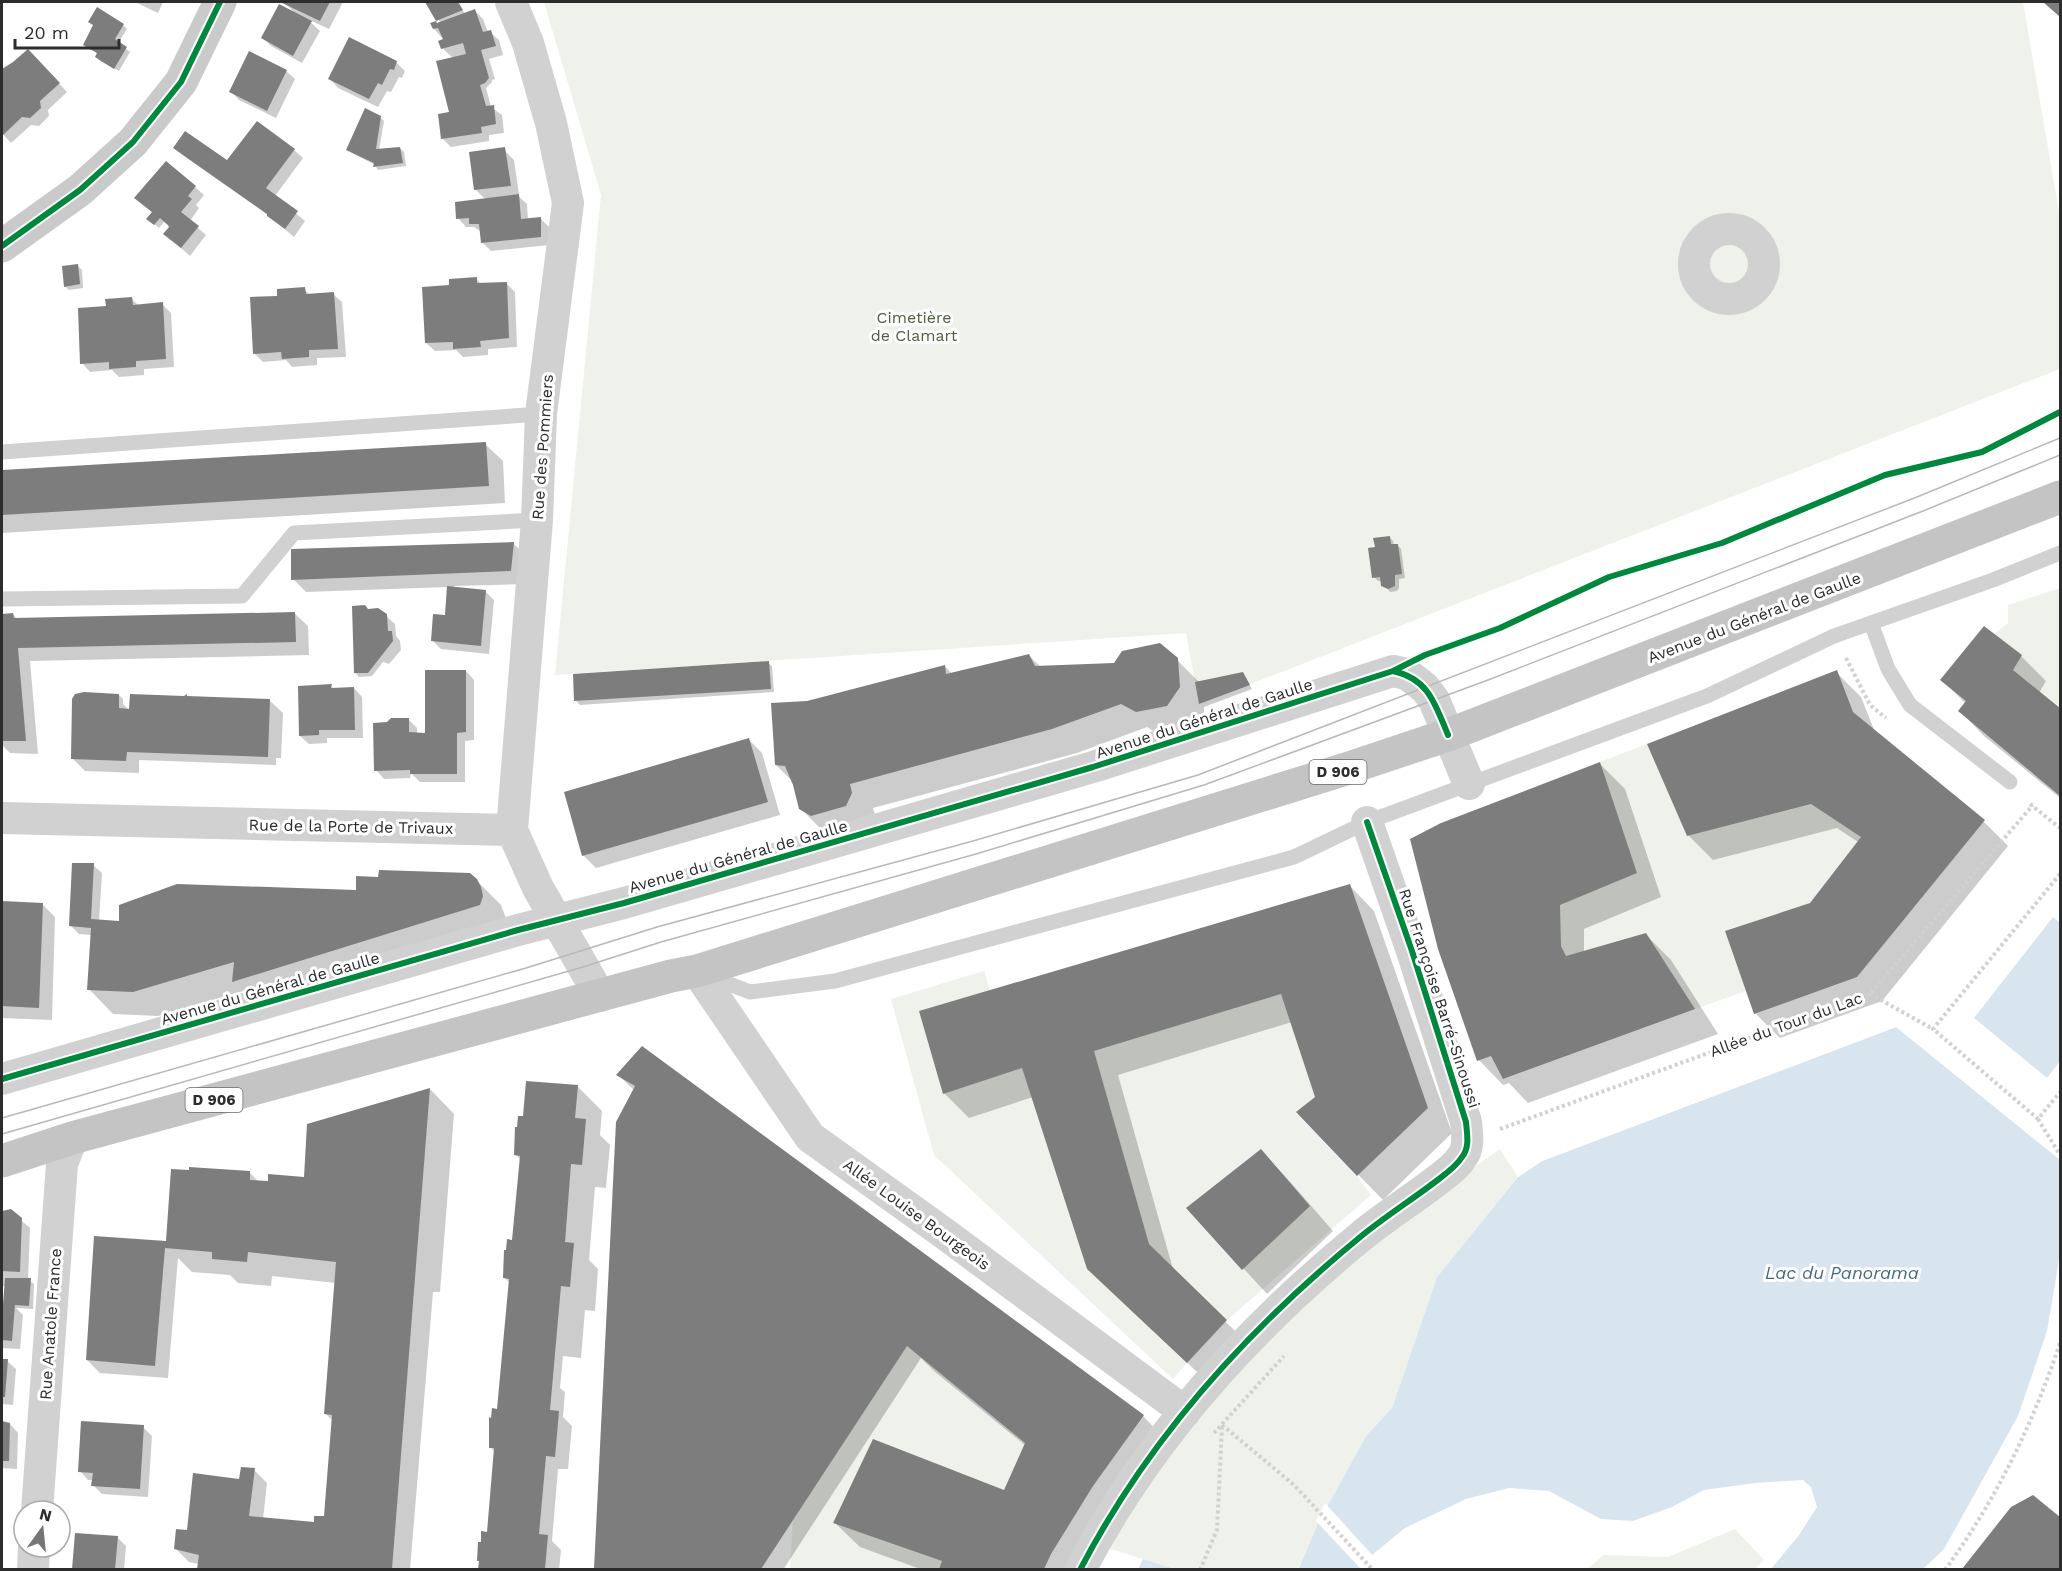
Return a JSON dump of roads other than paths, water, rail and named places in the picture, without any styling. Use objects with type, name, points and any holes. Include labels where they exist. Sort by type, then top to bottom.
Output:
[{"type":"main road","name":"Avenue du Général de Gaulle","points":[[2,1161],[72,1138],[671,975],[697,971],[1338,772],[1448,735],[2061,497]]},
{"type":"street","points":[[2,246],[80,190],[133,142],[181,82],[220,2]]},
{"type":"street","name":"Rue des Pommiers","points":[[511,2],[528,43],[551,123],[568,203],[541,414],[537,520],[512,830]]},
{"type":"street","name":"Avenue du Général de Gaulle","points":[[2,1080],[1093,767],[1393,671],[1407,675],[1425,688],[1434,700],[1448,735]]},
{"type":"street","points":[[1448,735],[1469,784]]},
{"type":"street","name":"Rue de la Porte de Trivaux","points":[[2,818],[512,830]]},
{"type":"street","name":"Rue Françoise Barré-Sinoussi","points":[[1185,1412],[1269,1318],[1359,1239],[1444,1175],[1463,1157],[1468,1141],[1466,1122],[1412,951],[1367,822]]},
{"type":"street","points":[[512,830],[538,888],[600,996]]},
{"type":"street","name":"Allée Louise Bourgeois","points":[[697,971],[810,1137],[1185,1412]]},
{"type":"street","name":"Rue Anatole France","points":[[38,1499],[62,1164],[72,1138]]},
{"type":"street","points":[[1080,1569],[1127,1488],[1161,1440],[1185,1412]]},
{"type":"lane","points":[[2,452],[541,414]]},
{"type":"lane","points":[[2,599],[242,596],[294,533],[537,520]]},
{"type":"lane","points":[[697,971],[750,992],[835,981],[1294,857],[1367,822],[1707,696],[1834,636],[1993,580],[2061,553]]},
{"type":"lane","points":[[1871,623],[1888,669],[1910,705],[2010,782]]},
{"type":"water","points":[[2053,917],[2060,923],[2060,1061],[2047,1078],[1974,1018]]},
{"type":"water","name":"Lac du Panorama","points":[[1896,1027],[2060,1160],[2060,1254],[2047,1331],[2018,1416],[1944,1549],[1923,1569],[1771,1569],[1799,1535],[1817,1507],[1811,1487],[1803,1480],[1755,1483],[1704,1490],[1672,1507],[1633,1521],[1601,1519],[1549,1491],[1509,1488],[1466,1499],[1405,1528],[1372,1555],[1361,1569],[1298,1570],[1318,1523],[1366,1436],[1392,1408],[1437,1277],[1518,1177],[1542,1161]]},
{"type":"water","points":[[1143,1559],[1175,1569],[1138,1569]]},
{"type":"tram line","points":[[2,1118],[526,968],[657,927],[973,841],[1198,775],[1917,497],[2060,438]]},
{"type":"tram line","points":[[2,1134],[583,967],[661,942],[976,854],[1204,785],[1488,680],[1923,511],[2060,455]]},
{"type":"park label","name":"Cimetière de Clamart","points":[[914,326]]}]
